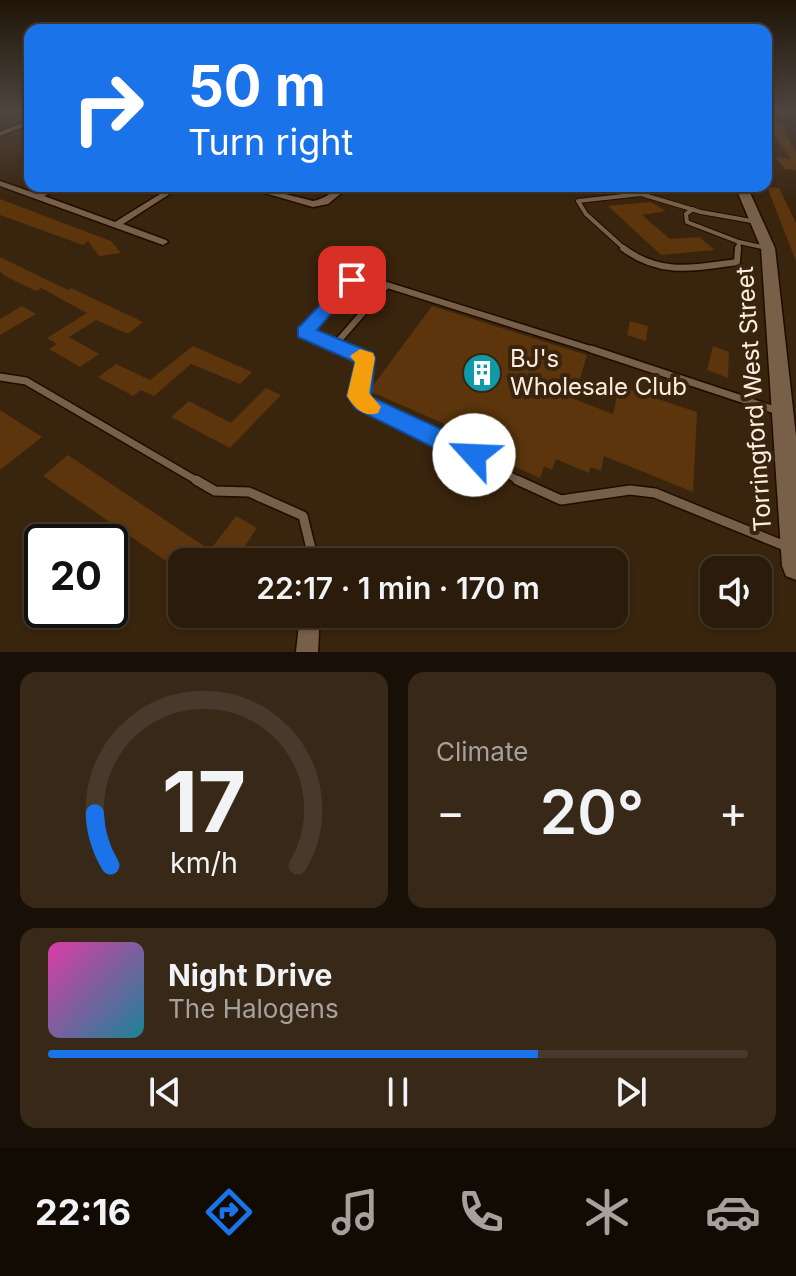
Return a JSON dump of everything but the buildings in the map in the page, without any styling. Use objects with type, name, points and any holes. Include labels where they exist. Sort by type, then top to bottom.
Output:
[{"type":"main road","name":"Torringford West Street","points":[[744,192],[768,248],[795,555]]},
{"type":"street","points":[[0,183],[24,191]]},
{"type":"street","points":[[26,192],[163,242]]},
{"type":"street","points":[[38,196],[46,192]]},
{"type":"street","points":[[116,225],[168,192]]},
{"type":"street","points":[[267,192],[313,204],[325,202],[338,192]]},
{"type":"street","points":[[307,652],[309,628]]},
{"type":"lane","points":[[739,242],[737,262],[671,270],[653,269],[635,260],[578,201],[641,194],[757,222]]},
{"type":"lane","points":[[693,209],[686,214],[687,222],[739,242],[768,248]]},
{"type":"lane","points":[[382,290],[352,280],[304,332],[366,358],[358,396],[364,403],[474,455],[493,469],[539,492],[561,500],[630,490],[655,493],[795,555]]},
{"type":"lane","points":[[334,346],[387,285],[463,306],[784,413]]},
{"type":"lane","points":[[0,377],[26,381],[215,491],[249,492],[303,516],[311,548]]},
{"type":"slow traffic","points":[[360,356],[366,358],[358,396],[370,407]]},
{"type":"place","name":"BJ's Wholesale Club","points":[[482,373]]},
{"type":"route","points":[[352,280],[304,332],[366,358],[358,396],[364,403],[474,455]]}]
